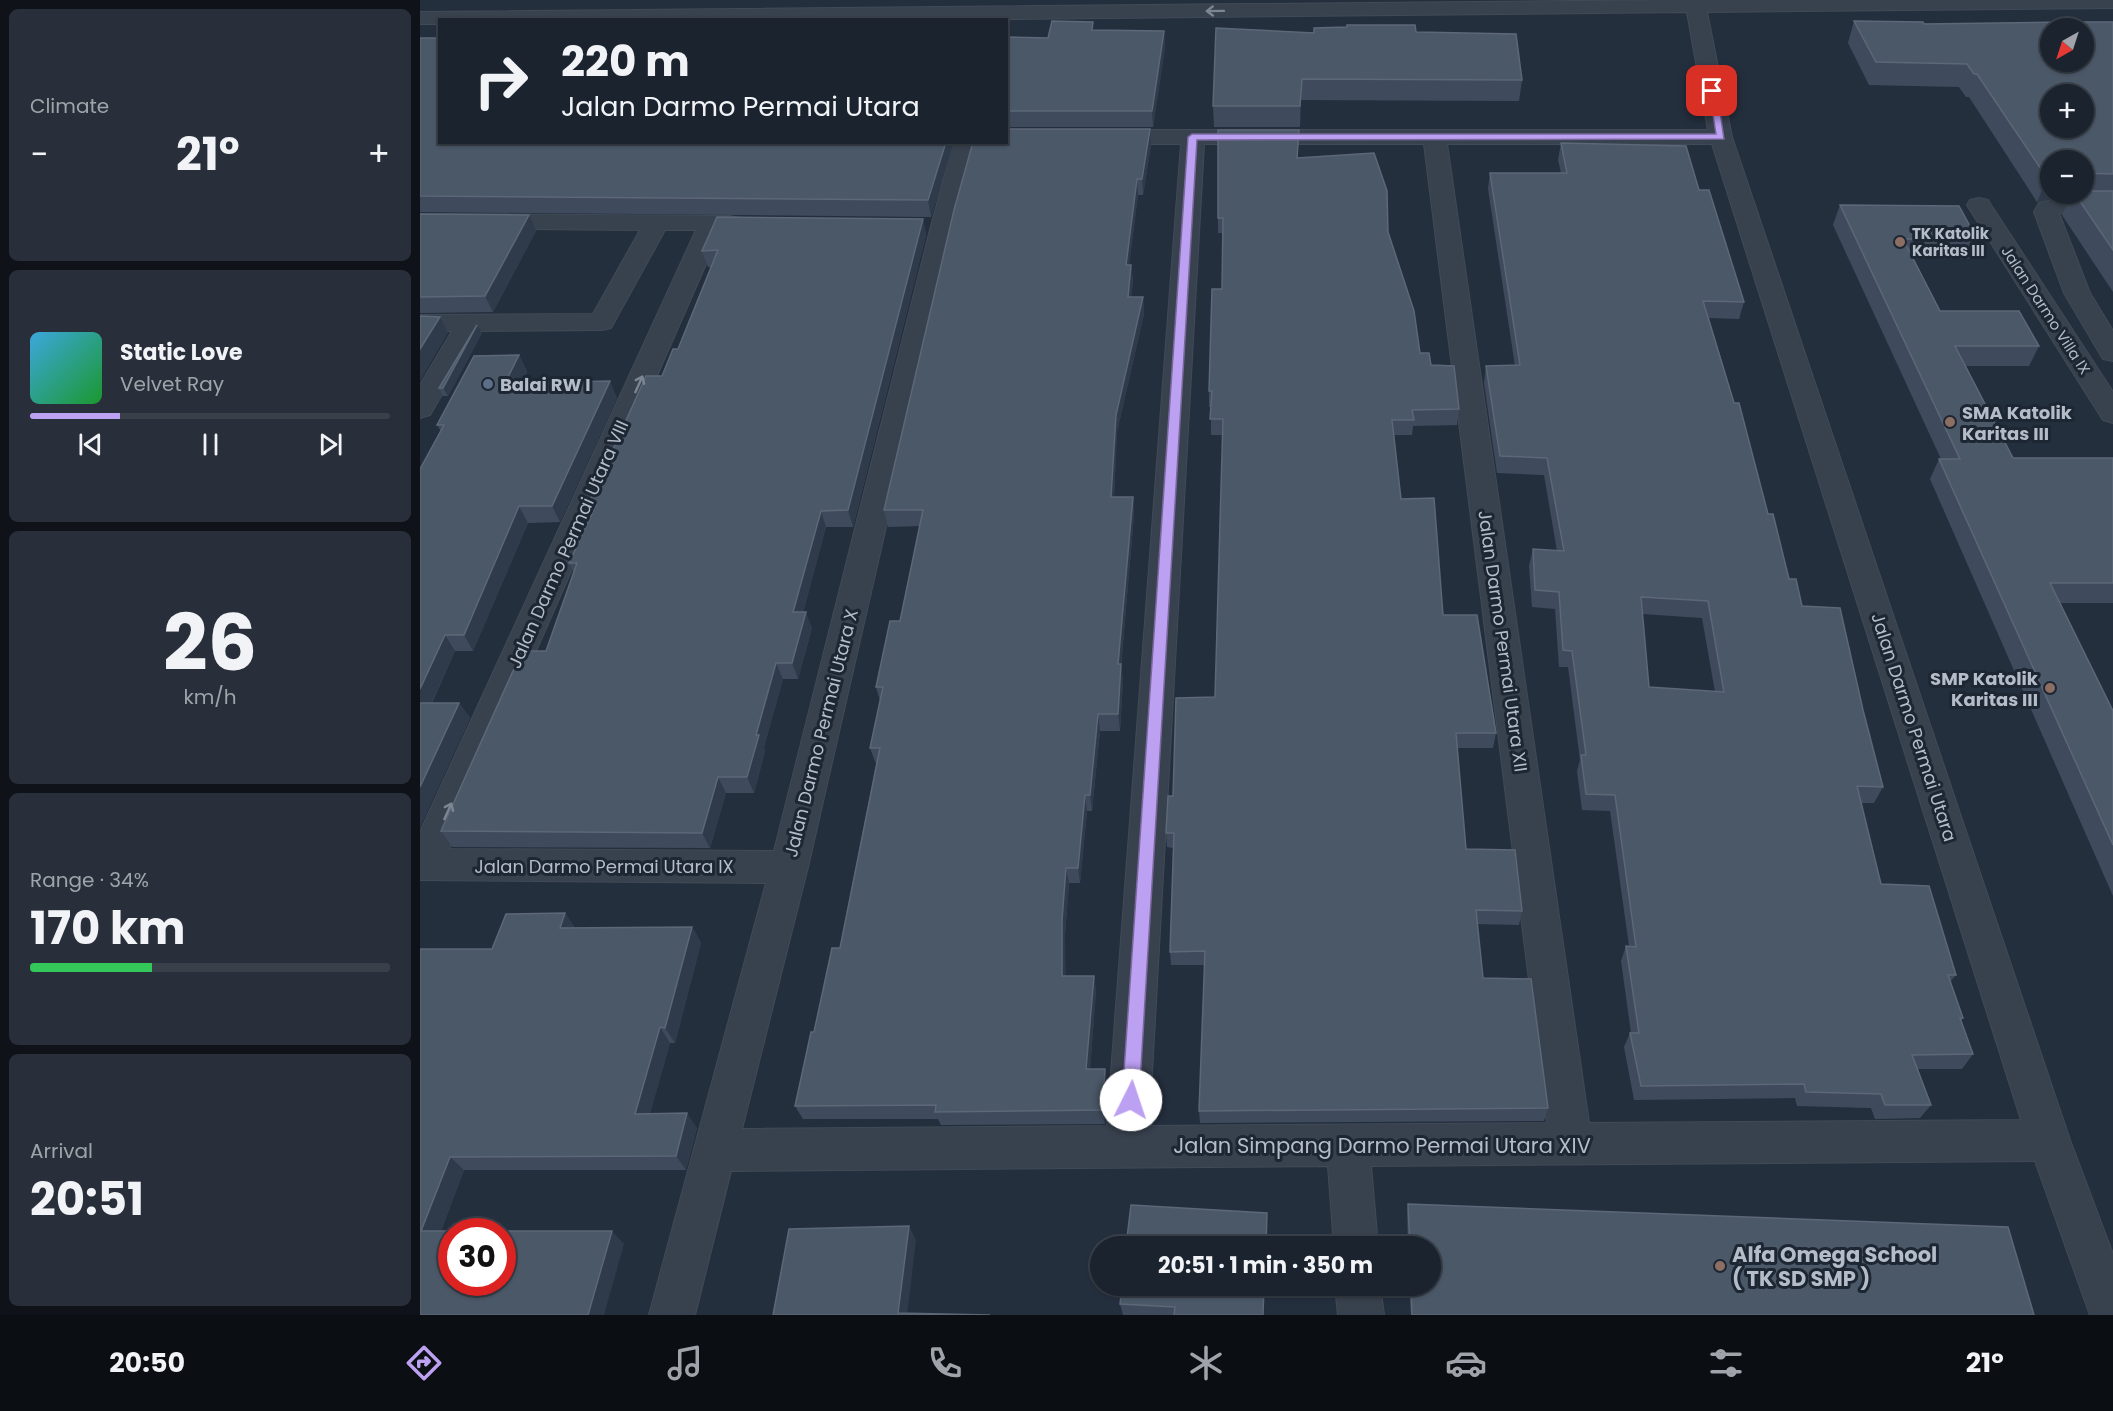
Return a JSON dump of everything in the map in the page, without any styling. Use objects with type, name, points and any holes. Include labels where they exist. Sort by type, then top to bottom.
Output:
[{"type":"street","points":[[421,19],[435,0]]},
{"type":"street","points":[[496,18],[1551,4],[1696,6],[2113,2]]},
{"type":"street","name":"Jalan Darmo Permai Utara","points":[[1696,6],[1721,137],[2049,1140],[2113,1315]]},
{"type":"street","points":[[421,19],[438,19]]},
{"type":"street","points":[[1083,136],[1721,137]]},
{"type":"street","points":[[1127,1146],[1192,137]]},
{"type":"street","name":"Jalan Darmo Permai Utara XII","points":[[1435,138],[1571,1143]]},
{"type":"street","name":"Jalan Darmo Permai Utara X","points":[[672,1315],[789,867],[932,226],[966,146]]},
{"type":"street","name":"Jalan Darmo Villa IX","points":[[1979,205],[2113,414]]},
{"type":"street","points":[[2113,206],[2057,206],[2048,208],[2046,212],[2065,266],[2113,353]]},
{"type":"street","points":[[420,221],[758,224]]},
{"type":"street","points":[[420,323],[602,322],[657,222]]},
{"type":"street","name":"Jalan Darmo Permai Utara VIII","points":[[422,864],[712,223]]},
{"type":"street","points":[[420,409],[471,322]]},
{"type":"street","name":"Jalan Darmo Permai Utara IX","points":[[422,864],[789,867]]},
{"type":"street","name":"Jalan Simpang Darmo Permai Utara XIV","points":[[714,1150],[2049,1140]]},
{"type":"street","points":[[1348,1145],[1355,1236]]},
{"type":"street","points":[[1359,1296],[1360,1315]]},
{"type":"building","points":[[1052,21],[1093,22],[1092,30],[1164,31],[1152,111],[1008,111],[1008,37],[1048,38]]},
{"type":"building","points":[[1854,21],[1923,22],[1924,24],[2040,22],[2040,72],[2094,72],[2094,22],[2113,22],[2113,174],[2094,173],[2094,150],[2040,150],[2040,168],[1977,74],[1974,74],[1967,64],[1876,62]]},
{"type":"building","points":[[1347,25],[1415,25],[1416,32],[1516,34],[1522,80],[1302,79],[1300,106],[1213,106],[1216,28],[1314,33],[1314,28],[1347,27]]},
{"type":"building","points":[[420,38],[438,38],[438,144],[945,144],[928,200],[420,196]]},
{"type":"building","points":[[1008,129],[1150,129],[1142,179],[1137,179],[1126,265],[1131,265],[1128,297],[1143,297],[1116,415],[1111,497],[1133,497],[1118,664],[1121,664],[1118,714],[1098,714],[1090,795],[1085,795],[1078,868],[1066,868],[1062,920],[1062,976],[1094,976],[1086,1069],[1105,1069],[1102,1110],[935,1112],[936,1105],[795,1106],[832,948],[840,948],[880,748],[870,748],[883,687],[876,687],[890,621],[900,621],[923,510],[884,510],[954,210],[972,144],[1008,144]]},
{"type":"building","points":[[1218,130],[1299,130],[1297,158],[1374,153],[1387,191],[1388,232],[1414,311],[1420,353],[1429,353],[1431,365],[1454,366],[1459,409],[1412,410],[1414,420],[1392,420],[1401,499],[1434,498],[1443,615],[1477,615],[1496,733],[1456,733],[1466,849],[1515,850],[1522,911],[1476,910],[1483,978],[1531,979],[1548,1108],[1199,1111],[1205,951],[1170,952],[1174,833],[1166,833],[1168,796],[1173,796],[1176,698],[1215,697],[1223,419],[1210,419],[1212,391],[1209,391],[1212,289],[1222,289],[1223,218],[1218,218]]},
{"type":"building","points":[[1561,143],[1686,146],[1699,190],[1709,190],[1744,302],[1703,301],[1734,403],[1739,403],[1768,514],[1773,514],[1789,579],[1796,579],[1802,606],[1840,608],[1883,787],[1857,786],[1881,884],[1929,886],[1956,975],[1948,975],[1973,1054],[1912,1055],[1931,1105],[1885,1105],[1881,1094],[1806,1092],[1804,1084],[1641,1086],[1630,1033],[1639,1033],[1626,946],[1636,947],[1615,795],[1586,794],[1581,755],[1586,755],[1572,651],[1563,650],[1559,592],[1535,590],[1533,549],[1564,551],[1547,458],[1500,456],[1486,366],[1520,365],[1490,173],[1567,173]],"holes":[[[1641,597],[1708,601],[1724,692],[1649,687]]]},
{"type":"building","points":[[2094,191],[2113,191],[2113,250],[2082,204],[2094,204]]},
{"type":"building","points":[[1840,205],[1959,206],[1977,239],[1903,239],[1940,311],[2019,311],[2039,346],[1955,346],[2013,458],[2113,458],[2113,583],[2050,583],[2113,711],[2113,845],[1939,459],[1960,459]]},
{"type":"building","points":[[420,214],[529,215],[485,296],[420,297]]},
{"type":"building","points":[[717,217],[923,219],[848,510],[821,511],[793,612],[806,612],[792,663],[776,663],[747,777],[718,777],[702,833],[441,831],[522,651],[546,651],[577,563],[569,563],[596,505],[588,505],[646,376],[662,376],[673,349],[678,349],[718,250],[702,251]]},
{"type":"building","points":[[420,316],[440,317],[420,349]]},
{"type":"building","points":[[477,325],[443,388],[439,388]]},
{"type":"building","points":[[519,355],[506,381],[519,381],[518,383],[610,381],[552,506],[519,506],[464,635],[445,635],[420,689],[420,469],[444,425],[437,425],[474,356]]},
{"type":"building","points":[[420,703],[459,703],[420,787]]},
{"type":"building","points":[[565,913],[560,928],[692,927],[665,1028],[660,1027],[635,1114],[687,1113],[676,1156],[450,1157],[421,1231],[438,1231],[438,1296],[516,1296],[516,1231],[612,1231],[588,1315],[420,1315],[420,949],[492,949],[506,914]]},
{"type":"building","name":"Alfa Omega School ( TK SD SMP )","points":[[1408,1204],[2008,1227],[2034,1315],[1412,1315],[1411,1296],[1441,1296],[1441,1236],[1410,1236]]},
{"type":"building","points":[[1131,1205],[1267,1213],[1266,1236],[1127,1236]]},
{"type":"building","points":[[909,1226],[898,1313],[990,1315],[773,1315],[789,1229]]},
{"type":"building","points":[[1121,1296],[1264,1296],[1263,1315],[1174,1315],[1175,1307],[1120,1304]]},
{"type":"place","name":"TK Katolik Karitas III","points":[[1900,242]]},
{"type":"place","name":"Balai RW I","points":[[488,384]]},
{"type":"place","name":"SMA Katolik Karitas III","points":[[1950,422]]},
{"type":"place","name":"SMP Katolik Karitas III","points":[[2050,688]]},
{"type":"place","name":"Alfa Omega School ( TK SD SMP )","points":[[1720,1266]]},
{"type":"route","points":[[1131,1100],[1192,137],[1721,137],[1712,91]]}]
